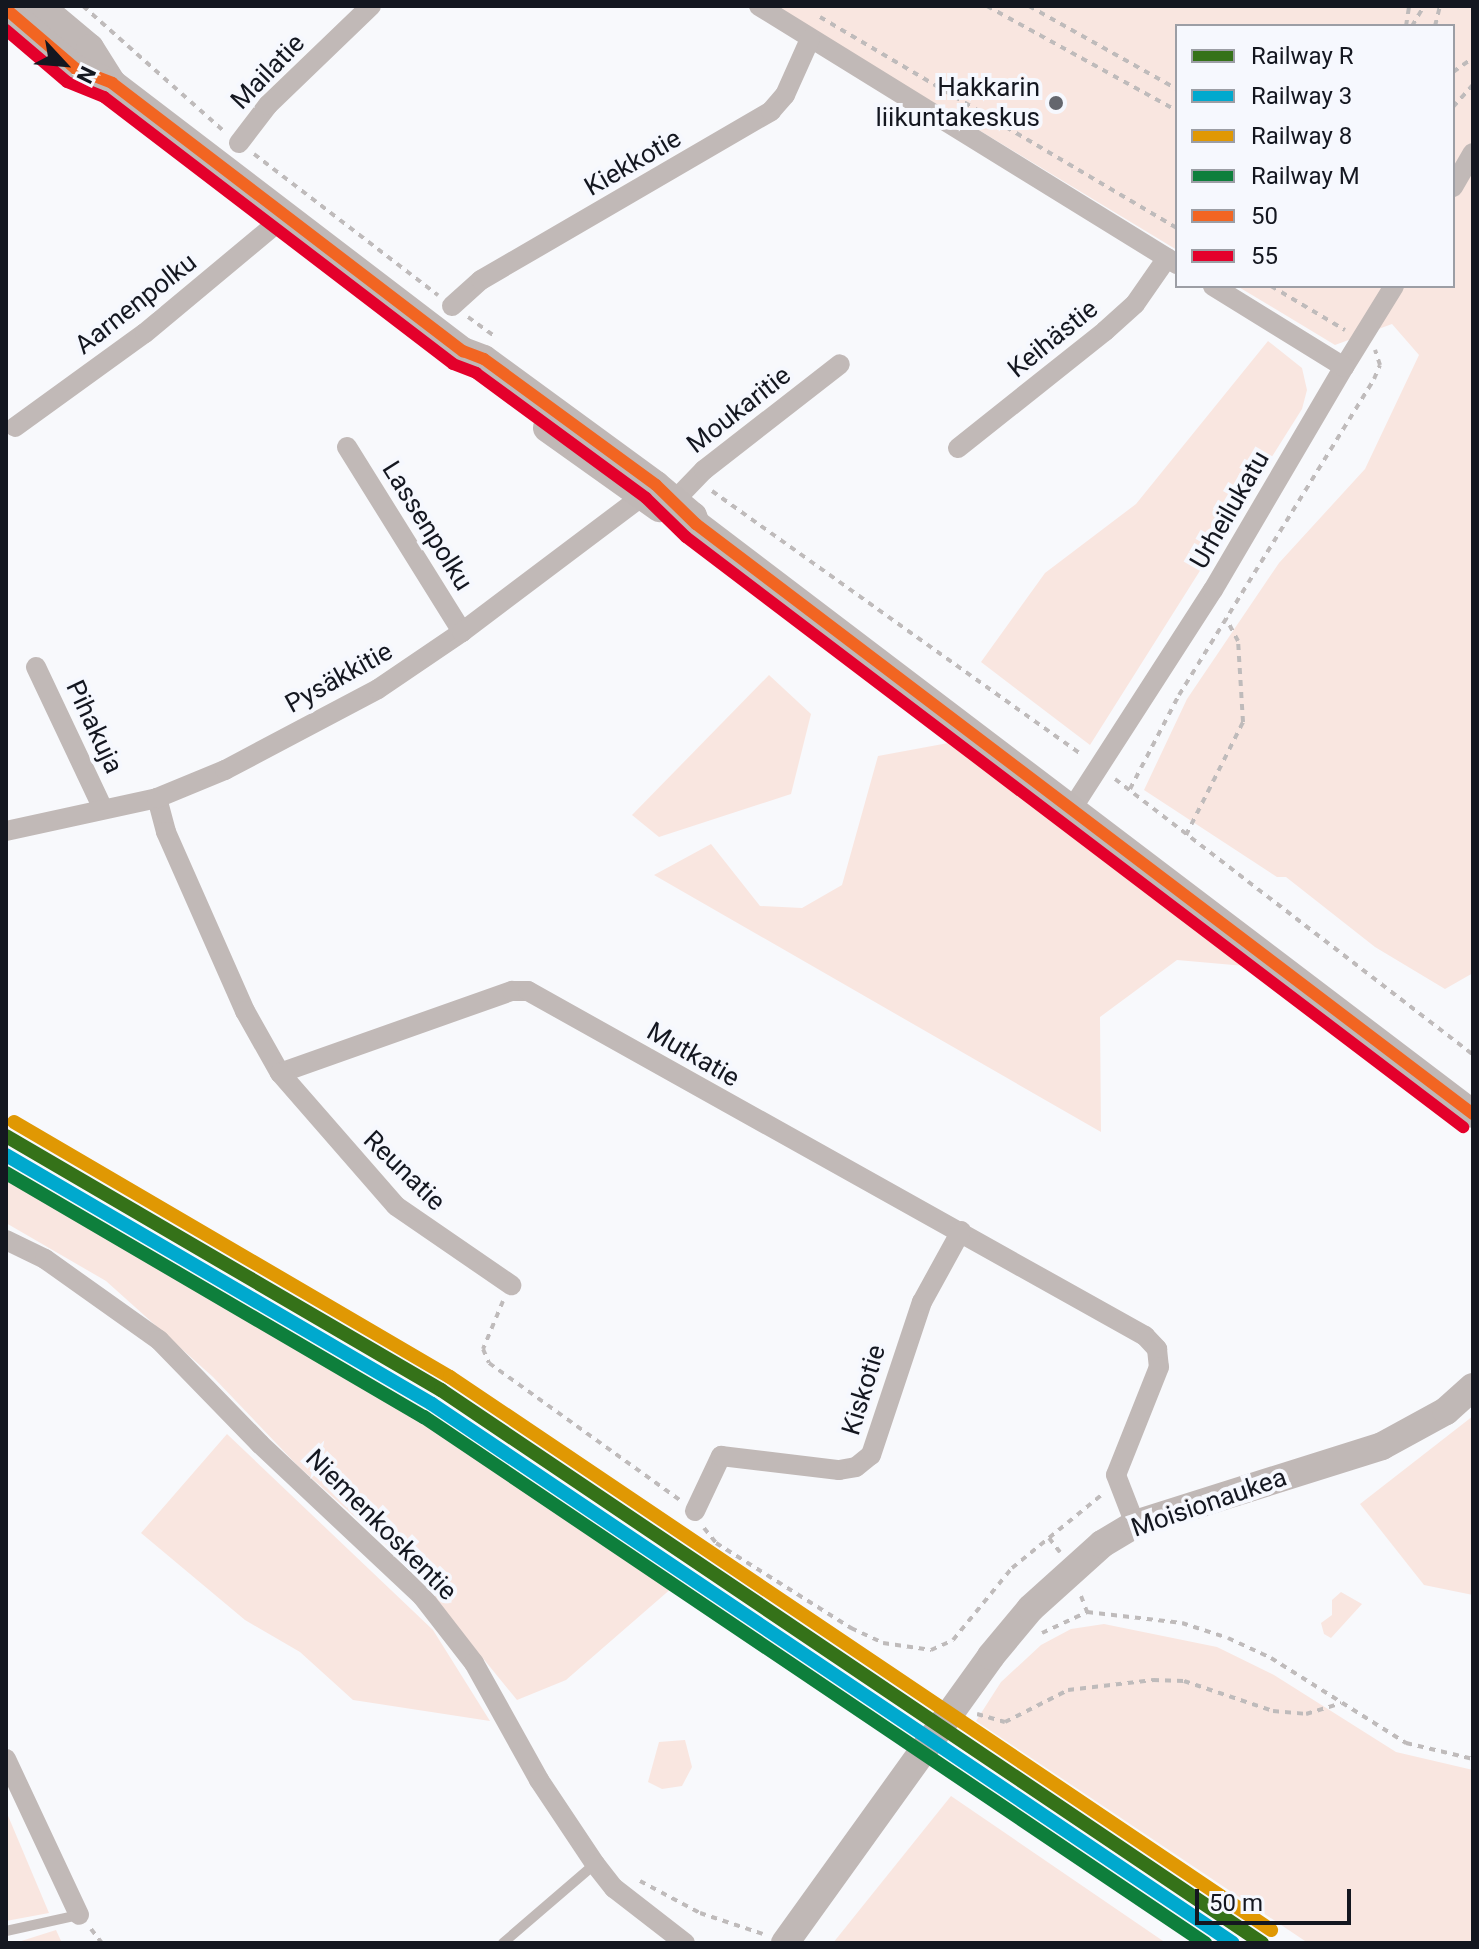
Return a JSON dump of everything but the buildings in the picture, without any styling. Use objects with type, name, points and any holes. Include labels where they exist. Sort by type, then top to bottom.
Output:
[{"type":"main road","points":[[40,6],[90,48],[112,83]]},
{"type":"main road","points":[[6,9],[76,69],[112,83],[463,351],[484,359],[696,524],[1073,807],[1473,1114]]},
{"type":"main road","name":"Moisionaukea","points":[[778,1940],[1031,1608],[1102,1544],[1135,1524],[1382,1446],[1446,1411],[1473,1387]]},
{"type":"street","name":"Mailatie","points":[[239,143],[268,105],[371,6]]},
{"type":"street","points":[[759,6],[784,13],[810,39],[1172,261]]},
{"type":"street","name":"Kiekkotie","points":[[452,306],[481,280],[771,111],[785,95],[810,39]]},
{"type":"street","points":[[1455,184],[1473,153]]},
{"type":"street","name":"Aarnenpolku","points":[[15,427],[145,333],[284,217]]},
{"type":"street","name":"Keihästie","points":[[958,448],[1105,331],[1135,304],[1172,261]]},
{"type":"street","points":[[1216,288],[1344,367]]},
{"type":"street","name":"Urheilukatu","points":[[1073,807],[1102,769],[1393,288]]},
{"type":"street","name":"Moukaritie","points":[[658,494],[695,479],[840,364]]},
{"type":"street","name":"Lassenpolku","points":[[347,447],[462,632]]},
{"type":"street","name":"Pysäkkitie","points":[[6,831],[157,798],[225,770],[378,689],[658,494]]},
{"type":"street","name":"Pihakuja","points":[[36,667],[103,809]]},
{"type":"street","points":[[157,798],[166,832],[245,1011],[280,1073]]},
{"type":"street","name":"Mutkatie","points":[[280,1073],[512,991],[528,991],[1145,1336],[1157,1349],[1159,1367],[1117,1461],[1116,1485]]},
{"type":"street","name":"Reunatie","points":[[280,1073],[396,1206],[511,1285]]},
{"type":"street","name":"Kiskotie","points":[[695,1511],[721,1456],[839,1470],[856,1467],[871,1455],[922,1302],[961,1231]]},
{"type":"street","name":"Niemenkoskentie","points":[[6,1240],[45,1259],[159,1340],[422,1596],[474,1663],[539,1780],[595,1864],[614,1888],[685,1943]]},
{"type":"street","points":[[1116,1485],[1135,1524]]},
{"type":"street","points":[[6,1759],[79,1915]]},
{"type":"lane","points":[[503,1943],[595,1864]]},
{"type":"lane","points":[[6,1931],[79,1915]]},
{"type":"path","points":[[83,6],[239,143],[501,341]]},
{"type":"path","points":[[987,6],[1175,110]]},
{"type":"path","points":[[1029,6],[1175,88]]},
{"type":"path","points":[[1413,24],[1424,6]]},
{"type":"path","points":[[814,14],[1175,227]]},
{"type":"path","points":[[1455,71],[1473,58]]},
{"type":"path","points":[[1455,105],[1473,85]]},
{"type":"path","points":[[695,479],[1102,769],[1473,1055]]},
{"type":"path","points":[[1186,835],[1243,722],[1238,641],[1226,617]]},
{"type":"path","points":[[511,1285],[483,1349],[489,1363],[695,1511],[716,1543],[851,1628],[883,1643],[931,1650],[953,1640],[1012,1568],[1116,1485]]},
{"type":"path","points":[[1134,1618],[1182,1623],[1228,1638],[1271,1658],[1406,1743],[1473,1759]]},
{"type":"path","points":[[973,1712],[1005,1722],[1068,1690],[1153,1680],[1184,1681],[1273,1711],[1306,1714],[1341,1703]]},
{"type":"path","points":[[595,1864],[629,1875],[700,1913],[778,1940]]},
{"type":"shaded area","points":[[774,6],[1473,6],[1473,973],[1445,989],[1375,947],[1286,877],[1277,877],[1144,790],[1187,699],[1279,563],[1365,469],[1419,355],[1392,324],[1335,345],[1240,288],[1455,288],[1455,24],[1175,24],[1175,249]]},
{"type":"shaded area","points":[[1268,341],[1302,368],[1307,390],[1302,409],[1090,745],[981,662],[1045,573],[1136,504]]},
{"type":"shaded area","points":[[769,675],[811,714],[791,794],[659,837],[632,815]]},
{"type":"shaded area","points":[[959,741],[1245,966],[1177,960],[1100,1017],[1101,1132],[654,875],[711,844],[760,906],[802,908],[842,885],[878,756]]},
{"type":"shaded area","points":[[6,1172],[186,1272],[334,1364],[519,1481],[673,1587],[566,1680],[517,1700],[402,1559],[297,1465],[213,1377],[106,1281],[6,1223]]},
{"type":"shaded area","points":[[1473,1416],[1473,1595],[1424,1585],[1360,1504]]},
{"type":"shaded area","points":[[227,1434],[433,1630],[490,1721],[353,1700],[300,1652],[245,1620],[141,1533]]},
{"type":"shaded area","points":[[1341,1592],[1362,1604],[1331,1638],[1324,1634],[1321,1623],[1332,1615],[1332,1600]]},
{"type":"shaded area","points":[[1104,1624],[1217,1647],[1274,1675],[1396,1752],[1473,1770],[1473,1943],[1308,1943],[976,1721],[1001,1682],[1041,1645],[1071,1629]]},
{"type":"shaded area","points":[[685,1740],[692,1767],[682,1786],[662,1789],[648,1782],[659,1742]]},
{"type":"shaded area","points":[[951,1796],[1166,1943],[833,1943]]},
{"type":"shaded area","points":[[6,1811],[49,1913],[6,1921]]},
{"type":"shaded area","points":[[56,1930],[62,1943],[15,1943]]},
{"type":"rail line","name":"8","points":[[14,1122],[450,1377],[1271,1930]]},
{"type":"rail line","name":"R","points":[[6,1136],[441,1390],[1262,1943]]},
{"type":"rail line","name":"3","points":[[6,1155],[432,1404],[1233,1943]]},
{"type":"rail line","name":"M","points":[[6,1173],[424,1417],[1205,1943]]},
{"type":"transit line","name":"50","points":[[6,9],[76,69],[112,83],[463,351],[484,359],[656,485],[696,524],[1473,1114]]},
{"type":"transit line","name":"55","points":[[6,30],[67,82],[104,97],[453,364],[476,373],[646,498],[686,537],[1463,1127]]},
{"type":"place","name":"Hakkarin liikuntakeskus","points":[[1056,103]]}]
